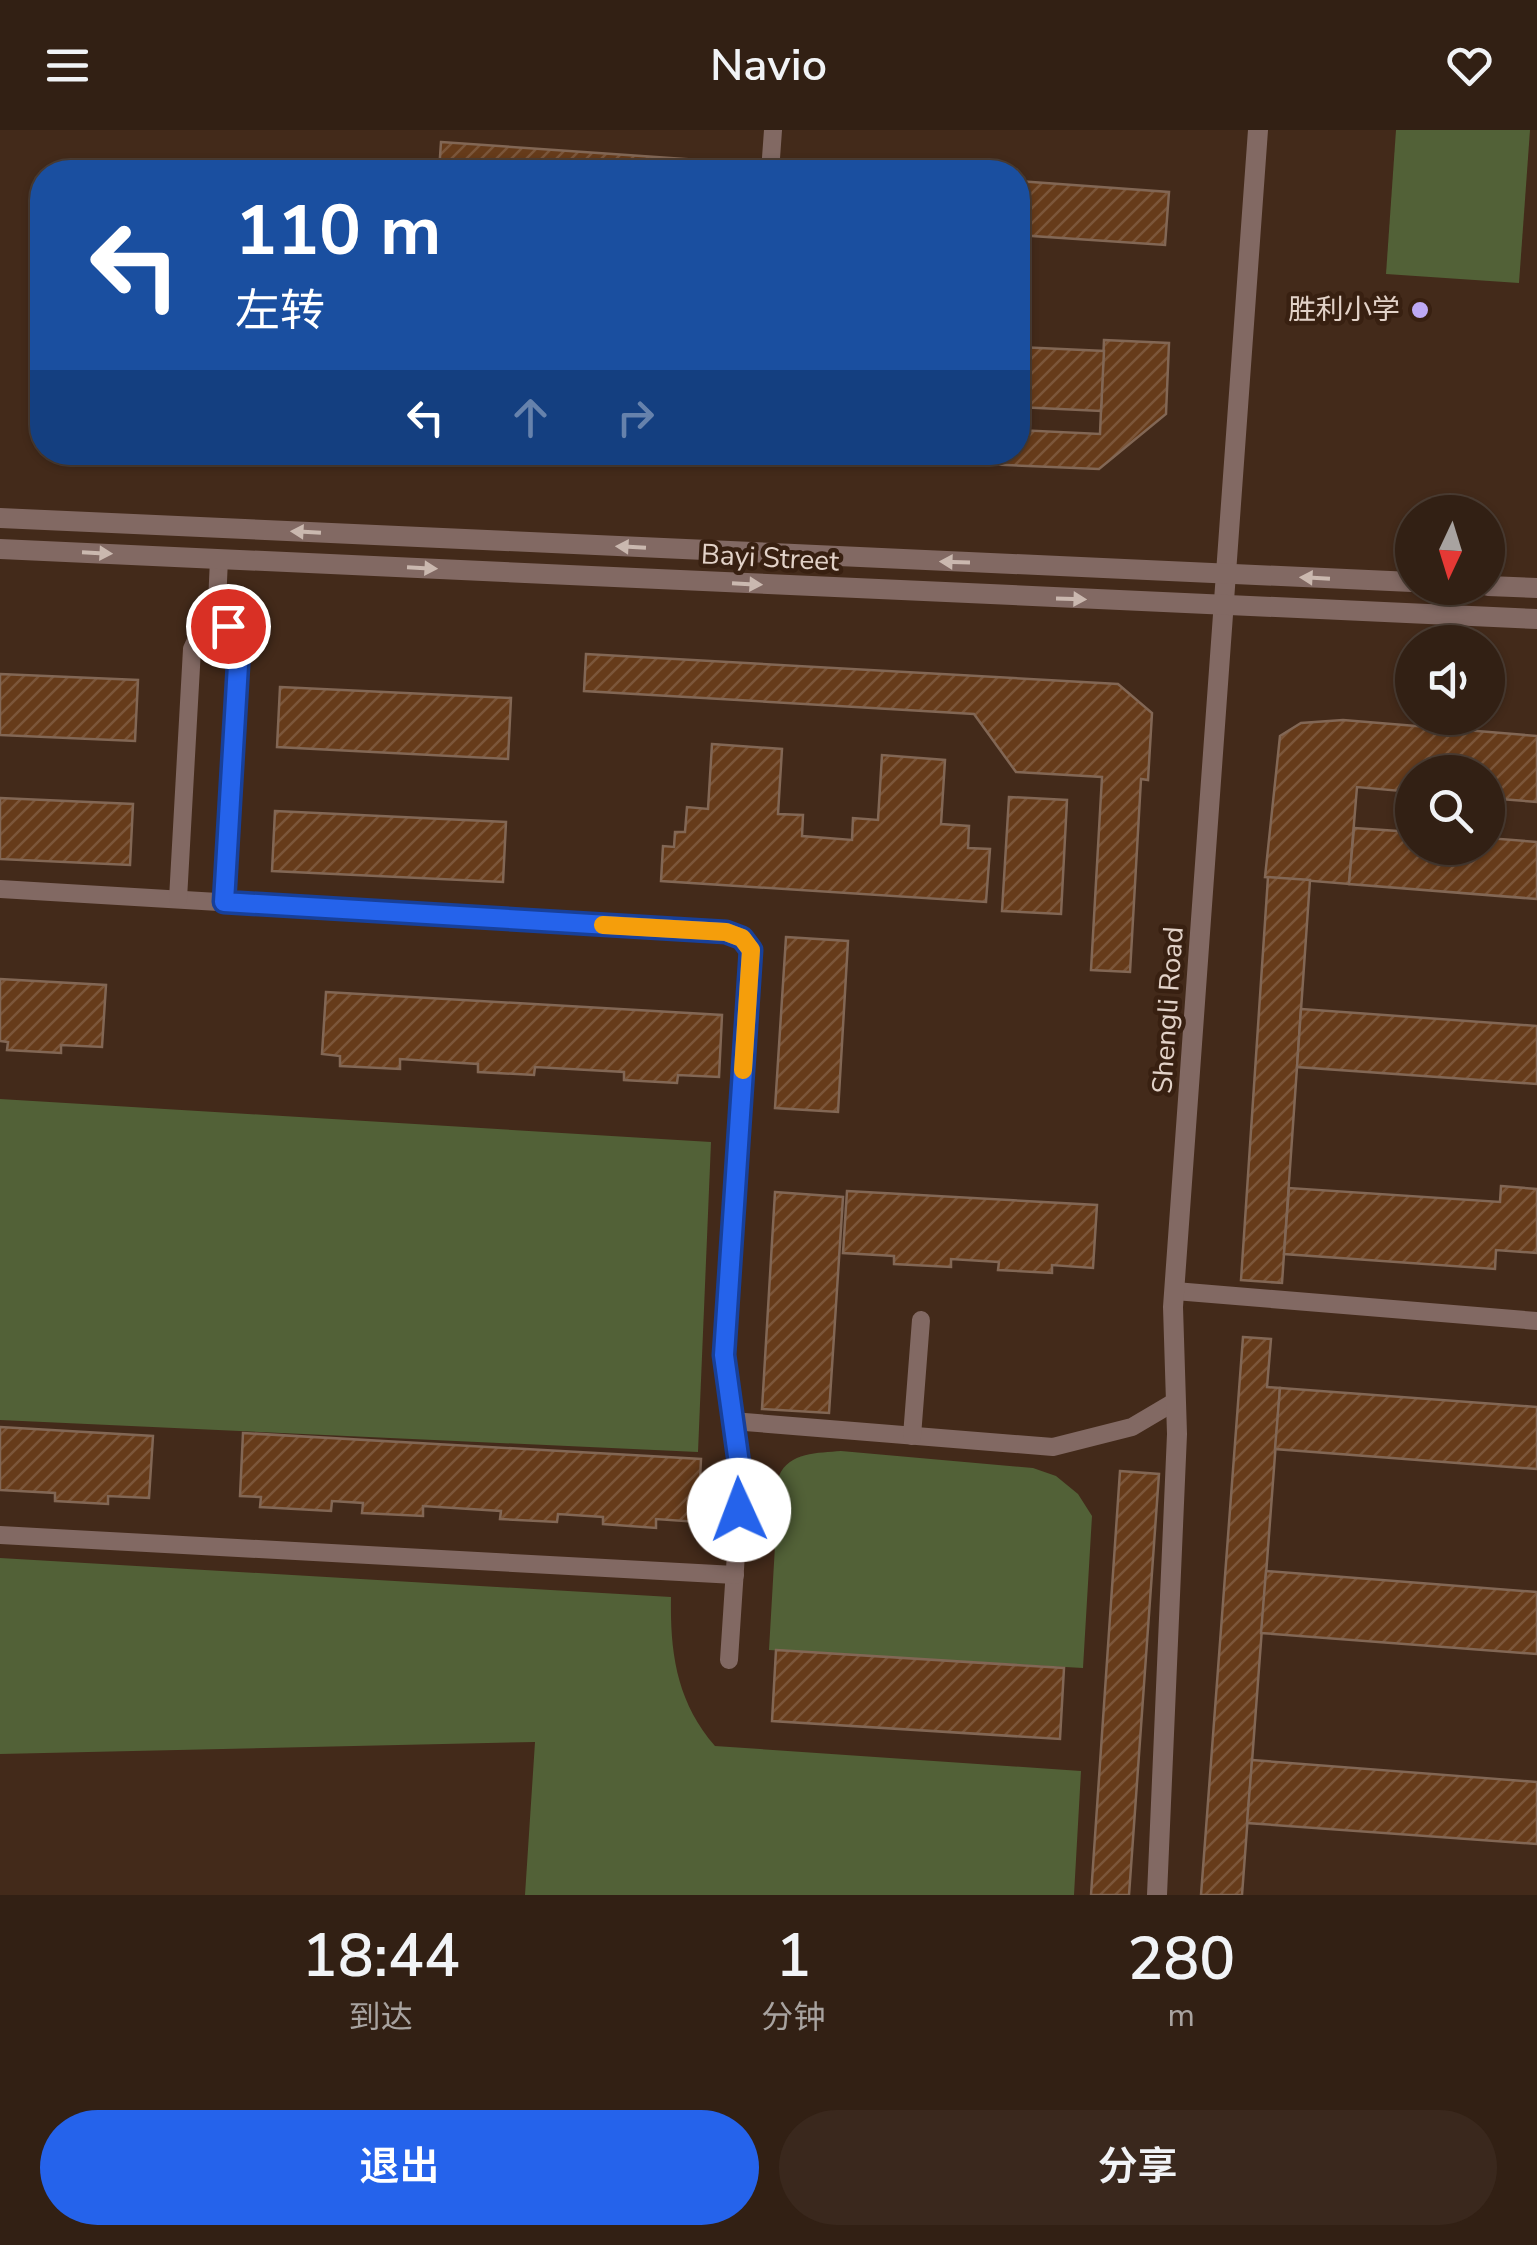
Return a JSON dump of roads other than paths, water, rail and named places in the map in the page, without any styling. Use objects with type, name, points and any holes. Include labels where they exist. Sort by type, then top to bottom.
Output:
[{"type":"street","name":"Shengli Road","points":[[1157,1895],[1176,1400],[1174,1291],[1258,130]]},
{"type":"street","name":"Bayi Street","points":[[0,518],[1395,581]]},
{"type":"street","name":"Bayi Street","points":[[0,549],[1537,619]]},
{"type":"street","points":[[1505,587],[1537,588]]},
{"type":"lane","points":[[771,160],[773,130]]},
{"type":"lane","points":[[216,626],[219,559]]},
{"type":"lane","points":[[178,899],[192,649],[203,624],[228,626],[239,648],[224,902]]},
{"type":"lane","points":[[0,889],[726,932],[742,938],[751,950],[724,1355],[741,1478],[729,1660]]},
{"type":"lane","points":[[1174,1291],[1537,1321]]},
{"type":"lane","points":[[912,1436],[920,1320]]},
{"type":"lane","points":[[732,1421],[1053,1447],[1132,1426],[1176,1400]]},
{"type":"lane","points":[[0,1535],[735,1576]]},
{"type":"place","name":"胜利小学","points":[[1420,310]]}]
